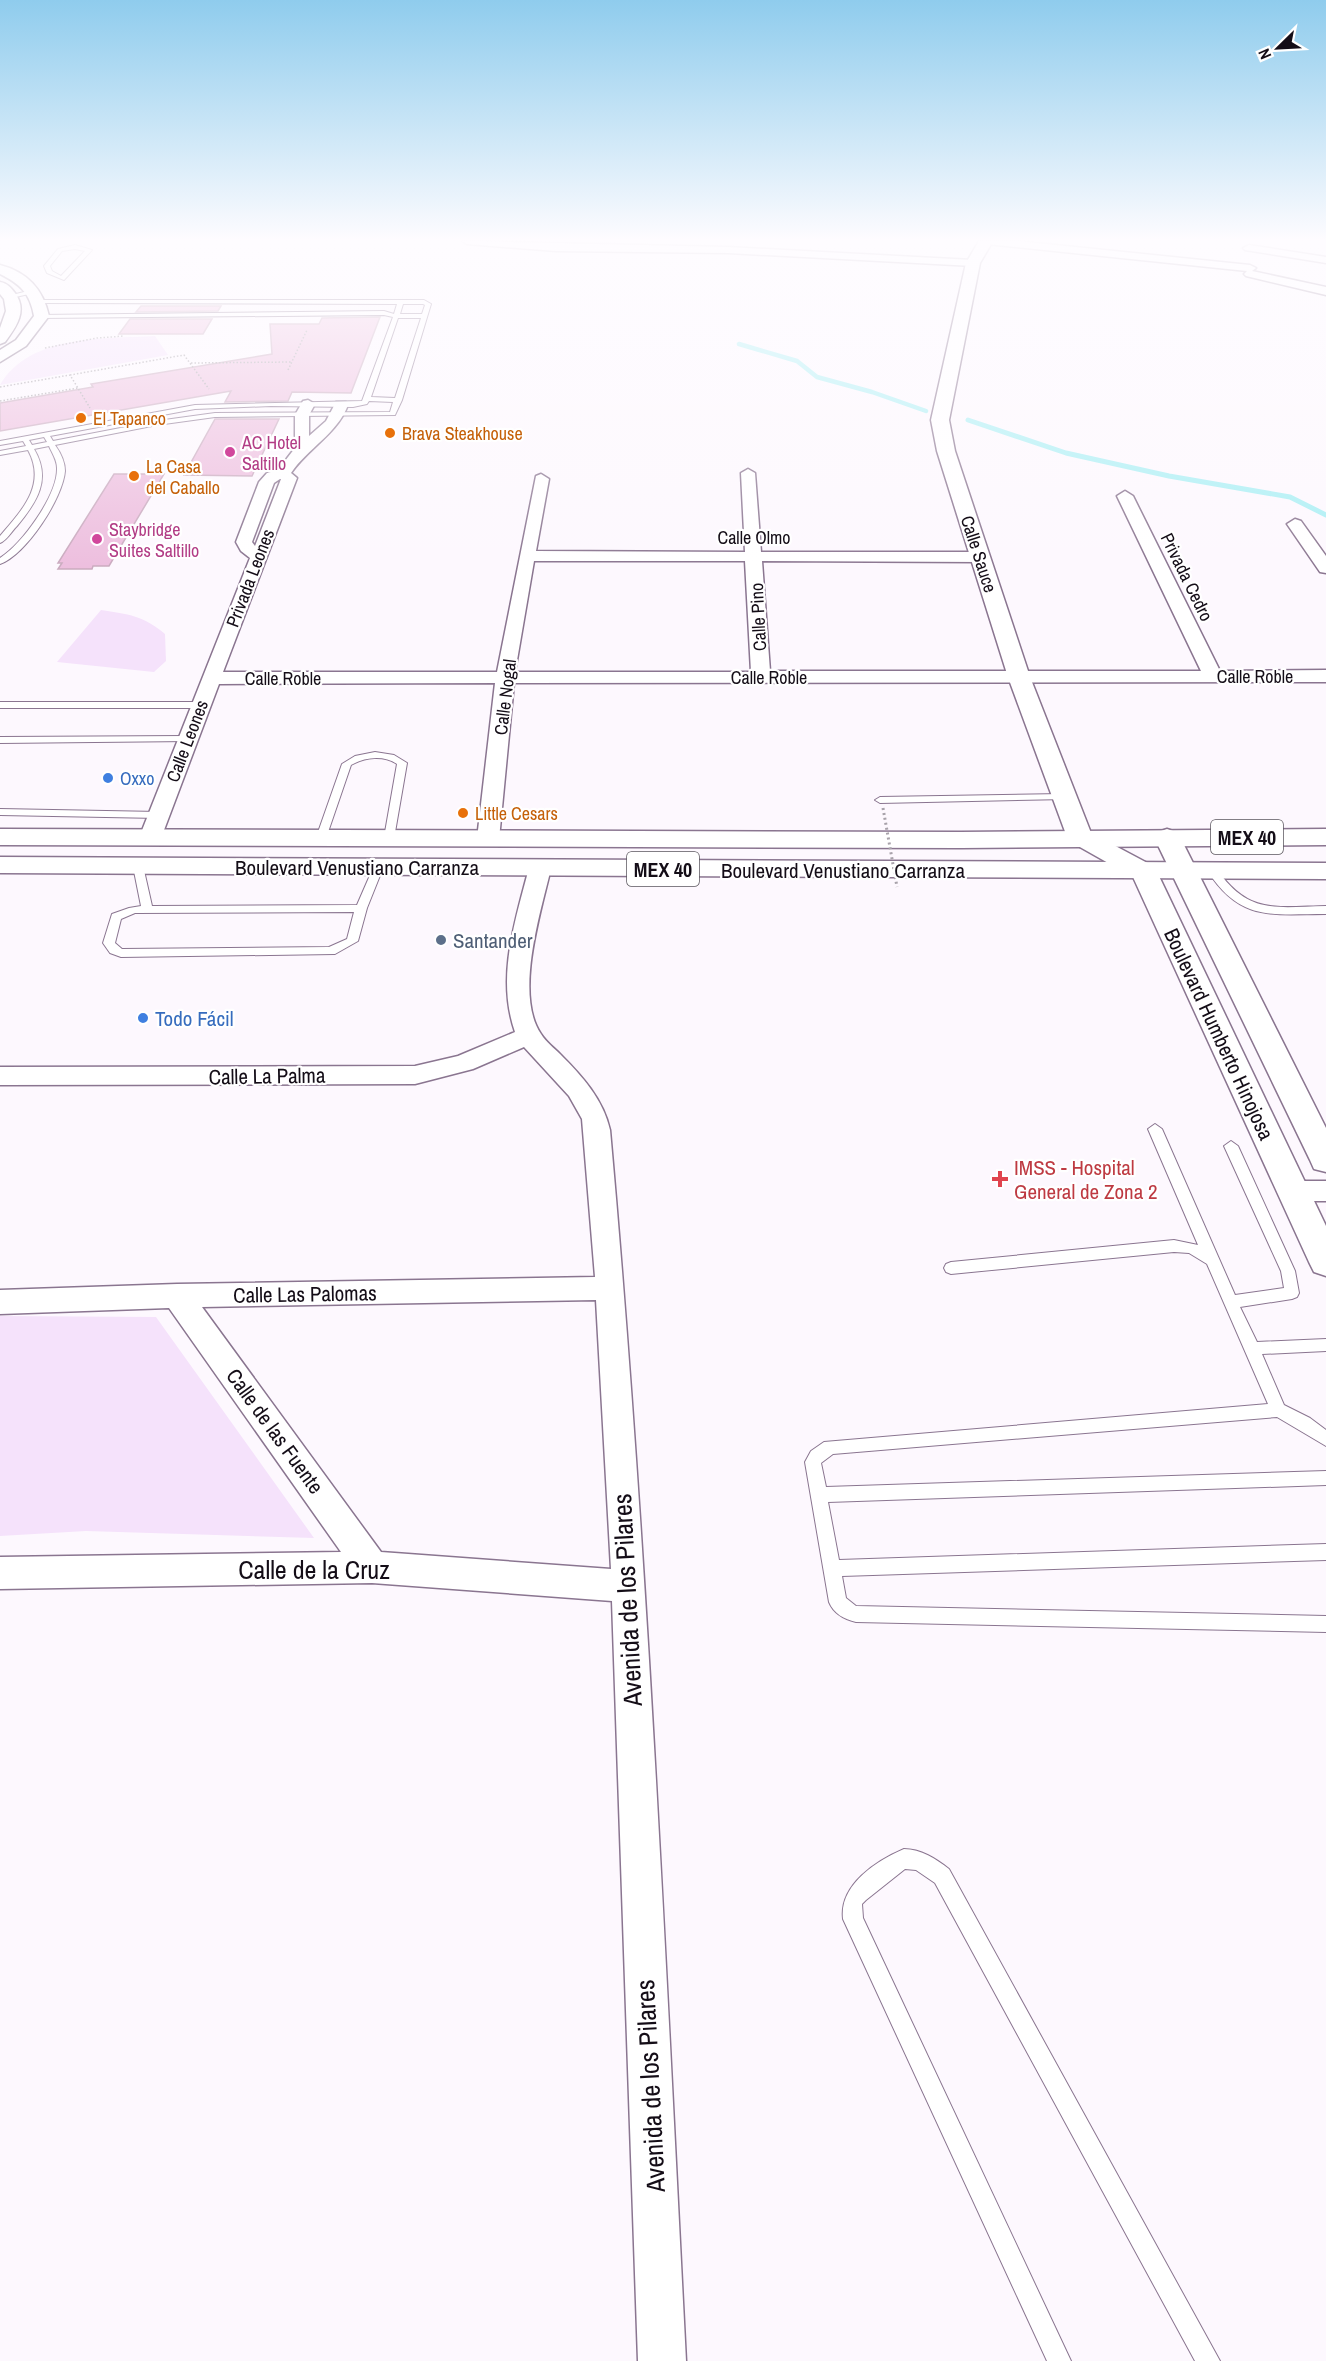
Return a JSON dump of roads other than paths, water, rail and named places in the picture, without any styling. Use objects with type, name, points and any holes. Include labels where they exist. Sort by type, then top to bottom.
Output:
[{"type":"street","name":"Calle Sauce","points":[[954,351],[940,420],[946,451],[1019,677],[1080,837]]},
{"type":"street","points":[[302,449],[305,410]]},
{"type":"street","name":"Privada Leones","points":[[212,678],[286,476],[302,449],[323,433],[340,410]]},
{"type":"street","name":"Calle Pino","points":[[748,473],[755,556],[760,677]]},
{"type":"street","name":"Calle Nogal","points":[[488,839],[505,678],[541,479]]},
{"type":"street","name":"Privada Cedro","points":[[1125,496],[1213,676]]},
{"type":"street","points":[[1294,524],[1326,568]]},
{"type":"street","name":"Calle Olmo","points":[[529,555],[980,557]]},
{"type":"street","name":"Calle Roble","points":[[212,678],[1326,676]]},
{"type":"street","name":"Calle Leones","points":[[154,826],[212,678]]},
{"type":"street","name":"Boulevard Venustiano Carranza","points":[[0,837],[154,826],[321,838],[961,840],[1080,837],[1326,837]]},
{"type":"street","points":[[1080,837],[1144,872]]},
{"type":"street","name":"Boulevard Humberto Hinojosa","points":[[1167,837],[1198,870],[1238,982],[1326,1160]]},
{"type":"street","name":"Boulevard Venustiano Carranza","points":[[0,865],[1144,872],[1326,871]]},
{"type":"street","name":"Avenida de los Pilares","points":[[540,868],[520,959],[516,990],[518,1008],[528,1036],[579,1092],[596,1123],[609,1288],[627,1586],[662,2361]]},
{"type":"street","name":"Boulevard Humberto Hinojosa","points":[[1144,872],[1326,1262]]},
{"type":"street","points":[[1196,983],[1238,982]]},
{"type":"street","name":"Calle La Palma","points":[[0,1076],[415,1075],[464,1063],[528,1036]]},
{"type":"street","points":[[1293,1191],[1326,1191]]},
{"type":"street","name":"Calle Las Palomas","points":[[0,1302],[177,1296],[609,1288]]},
{"type":"street","name":"Calle de las Fuente","points":[[177,1296],[372,1567]]},
{"type":"street","name":"Calle de la Cruz","points":[[0,1573],[372,1567],[627,1586]]},
{"type":"lane","points":[[368,399],[384,351]]},
{"type":"lane","points":[[0,453],[214,415],[305,410],[393,414],[414,351]]},
{"type":"lane","points":[[0,443],[209,406],[340,410],[368,399],[399,400]]},
{"type":"lane","points":[[209,406],[214,415]]},
{"type":"lane","points":[[0,562],[8,559],[25,538],[49,505],[58,486],[61,471],[59,459],[46,434]]},
{"type":"lane","points":[[0,541],[39,488],[41,477],[39,466],[25,439]]},
{"type":"lane","points":[[0,705],[201,705]]},
{"type":"lane","points":[[0,740],[188,739]]},
{"type":"lane","points":[[321,838],[347,764],[356,758],[373,756],[393,757],[401,760],[403,765],[389,838]]},
{"type":"lane","points":[[881,804],[1063,797]]},
{"type":"lane","points":[[0,812],[154,826]]},
{"type":"lane","points":[[138,866],[147,909]]},
{"type":"lane","points":[[361,908],[133,910],[116,917],[109,943],[114,950],[121,953],[331,951],[352,941],[361,908],[378,868]]},
{"type":"lane","points":[[1198,870],[1238,901],[1256,909],[1326,910]]},
{"type":"lane","points":[[1155,1129],[1278,1410]]},
{"type":"lane","points":[[1231,1146],[1288,1271],[1292,1293],[1231,1302]]},
{"type":"lane","points":[[951,1268],[1174,1246],[1192,1248],[1212,1260]]},
{"type":"lane","points":[[1252,1348],[1326,1345]]},
{"type":"lane","points":[[1326,1439],[1304,1423],[1278,1410],[830,1447],[816,1456],[813,1462],[838,1602],[849,1612],[856,1614],[1326,1624]]},
{"type":"lane","points":[[819,1495],[1326,1478]]},
{"type":"lane","points":[[833,1568],[1326,1552]]},
{"type":"lane","points":[[1059,2361],[854,1919],[852,1909],[856,1894],[901,1859],[915,1859],[927,1864],[942,1876],[1208,2361]]},
{"type":"waterway","points":[[763,351],[797,361],[817,377],[872,392],[926,411]]},
{"type":"waterway","points":[[968,420],[1066,453],[1169,476],[1290,497],[1326,515]]},
{"type":"place","name":"El Tapanco","points":[[81,418]]},
{"type":"place","name":"Brava Steakhouse","points":[[390,433]]},
{"type":"place","name":"AC Hotel Saltillo","points":[[230,452]]},
{"type":"place","name":"La Casa del Caballo","points":[[134,476]]},
{"type":"place","name":"Staybridge Suites Saltillo","points":[[97,539]]},
{"type":"place","name":"Oxxo","points":[[108,778]]},
{"type":"place","name":"Little Cesars","points":[[463,813]]},
{"type":"place","name":"Santander","points":[[441,940]]},
{"type":"place","name":"Todo Fácil","points":[[143,1018]]},
{"type":"place","name":"IMSS - Hospital General de Zona 2","points":[[1000,1179]]}]
